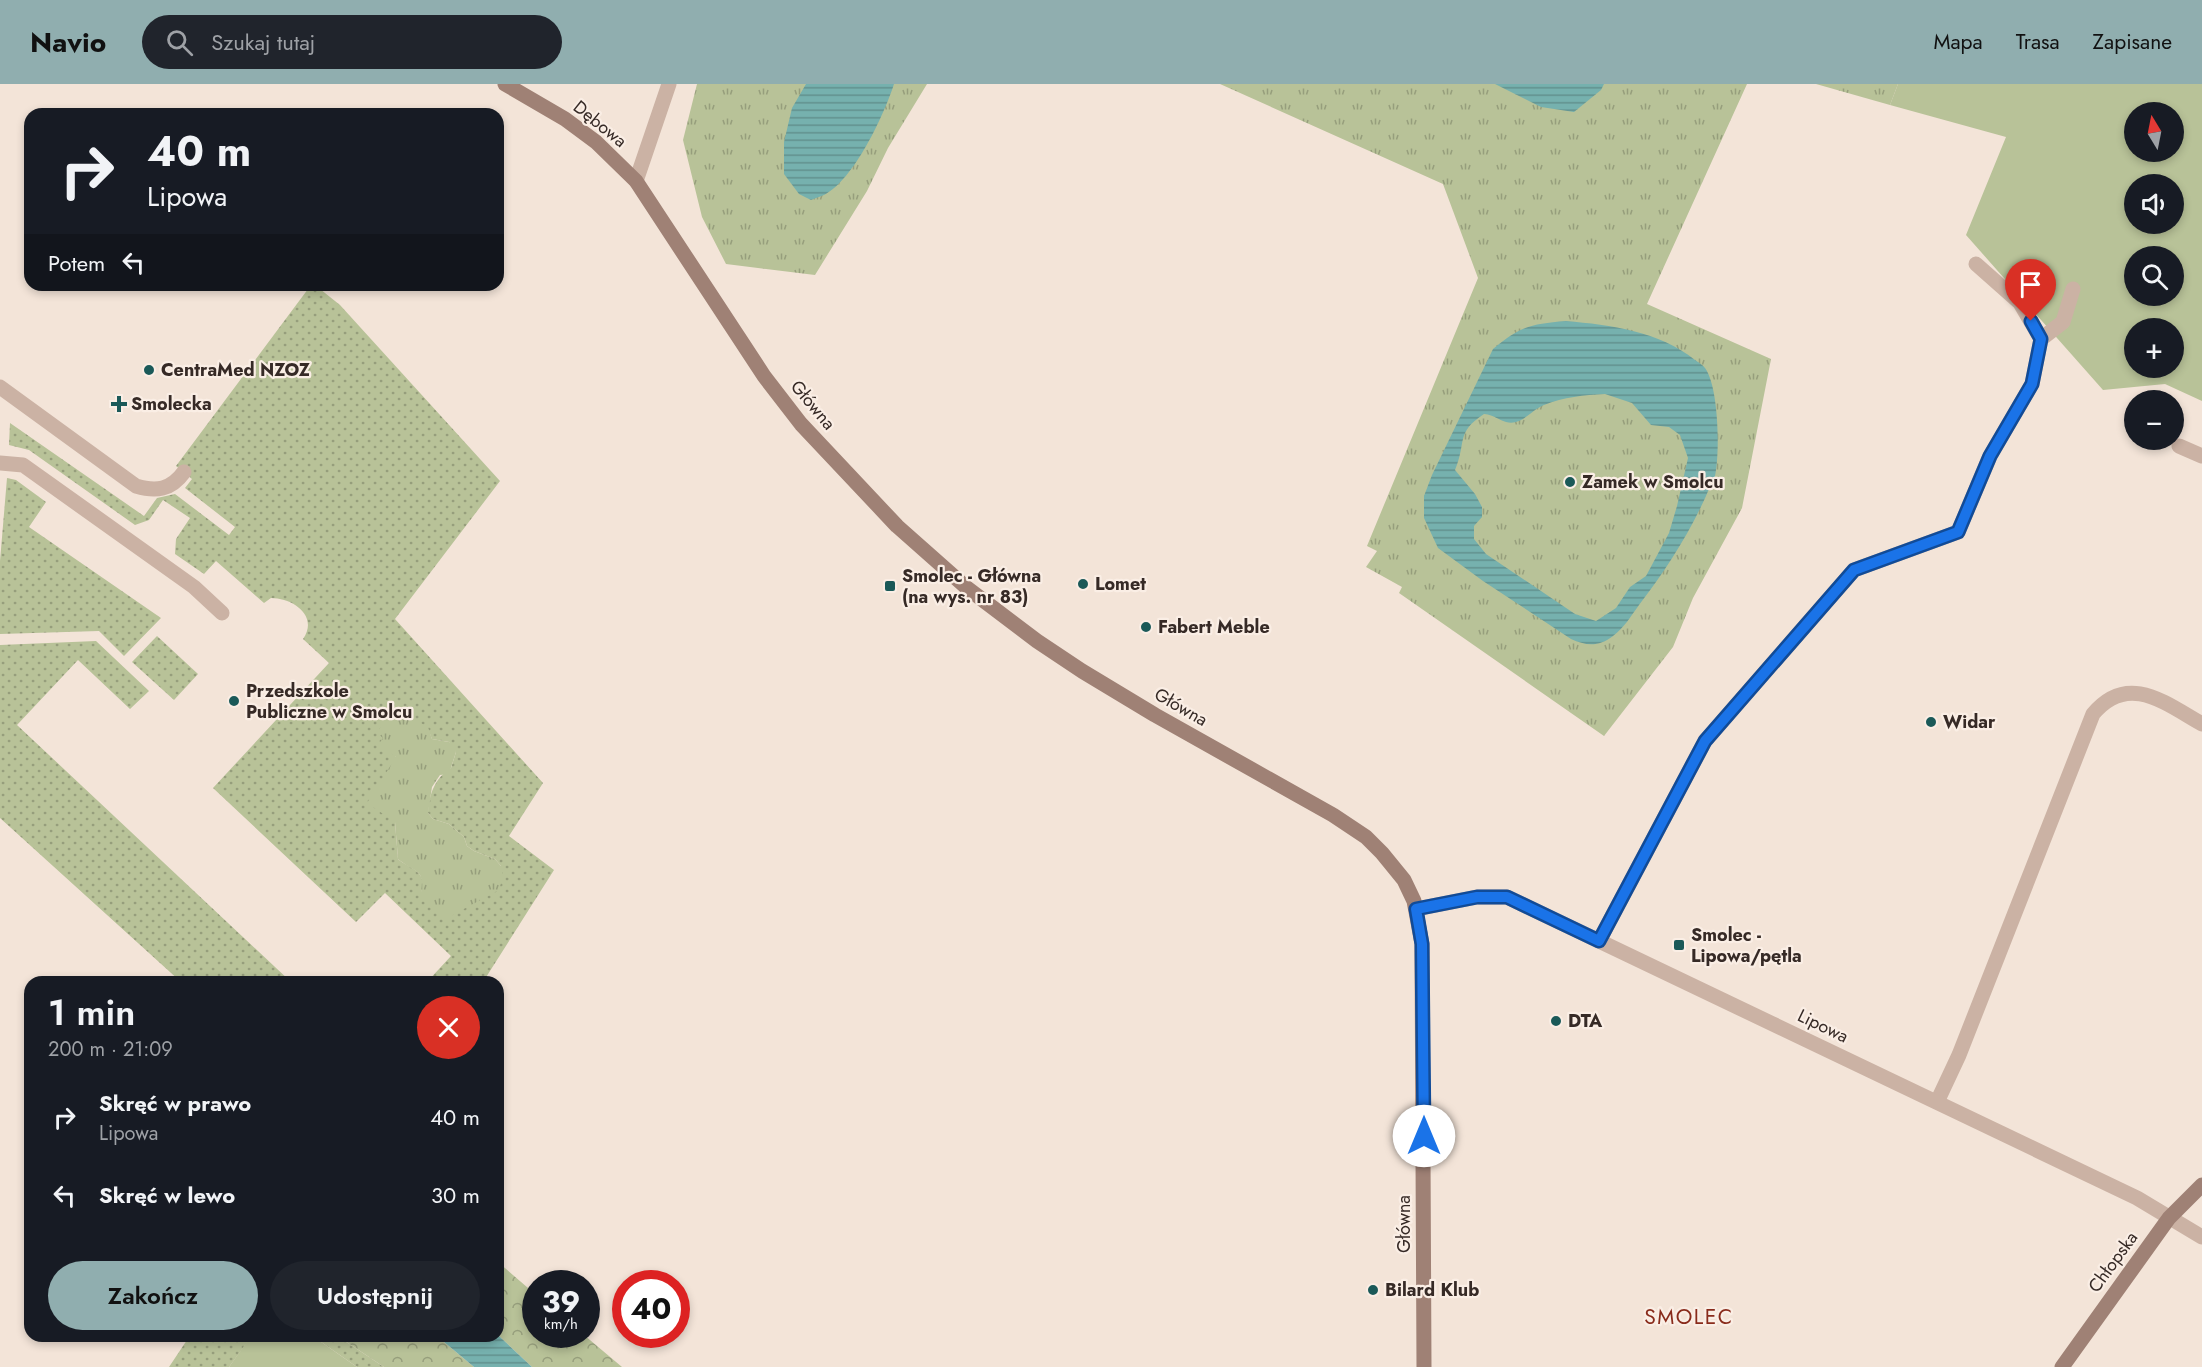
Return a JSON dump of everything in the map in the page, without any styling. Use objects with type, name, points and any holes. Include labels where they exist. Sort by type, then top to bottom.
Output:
[{"type":"street","name":"Dębowa","points":[[505,84],[565,119],[596,141],[636,181]]},
{"type":"street","points":[[636,181],[669,84]]},
{"type":"street","name":"Główna","points":[[636,181],[764,376],[801,424],[897,526],[967,588],[1037,641],[1155,715],[1333,815],[1366,837],[1404,880],[1416,909],[1422,944],[1424,1367]]},
{"type":"street","points":[[1976,264],[2020,303],[2041,339]]},
{"type":"street","points":[[1599,941],[1705,741],[1854,570],[1958,532],[1990,456],[2032,384],[2041,339],[2063,322],[2073,289]]},
{"type":"street","points":[[0,387],[136,486],[149,489],[167,488],[178,481],[184,472]]},
{"type":"street","points":[[2184,448],[2202,456]]},
{"type":"street","points":[[0,463],[23,465],[194,587],[222,613]]},
{"type":"street","points":[[1937,1102],[1959,1055],[2093,714],[2103,702],[2123,693],[2144,694],[2202,724]]},
{"type":"street","name":"Lipowa","points":[[1416,909],[1477,897],[1507,897],[2137,1198],[2202,1237]]},
{"type":"street","name":"Chłopska","points":[[2062,1367],[2169,1218],[2202,1185]]},
{"type":"green space","points":[[697,84],[927,84],[888,148],[867,191],[815,275],[726,264],[702,217],[683,140]]},
{"type":"green space","points":[[1220,84],[1747,84],[1647,304],[1771,359],[1742,508],[1693,598],[1673,647],[1604,736],[1399,593],[1402,587],[1366,567],[1377,551],[1367,546],[1478,278],[1443,184]]},
{"type":"green space","points":[[1816,84],[1898,84],[1890,105]]},
{"type":"green space","points":[[1898,84],[2202,84],[2202,401],[2184,393],[2184,390],[2165,384],[2103,390],[1966,235],[2006,137],[1890,105]]},
{"type":"green space","points":[[307,291],[322,291],[340,305],[500,481],[395,619],[543,783],[509,836],[554,870],[487,976],[433,976],[451,956],[385,893],[356,922],[213,788],[329,663],[303,639],[308,623],[301,610],[288,601],[279,599],[271,598],[264,603],[216,561],[204,574],[175,554],[176,539],[190,518],[163,500],[149,520],[135,525],[29,450],[9,445],[10,423],[144,516],[157,498],[175,494],[229,535],[235,527],[185,488],[192,479],[176,466]],"holes":[[[388,715],[430,734],[432,739],[449,742],[456,752],[451,768],[445,772],[434,787],[428,813],[433,819],[449,824],[464,837],[467,846],[495,859],[501,866],[421,893],[423,885],[420,875],[398,859],[395,822],[396,757],[383,738]]]},
{"type":"green space","points":[[7,478],[16,480],[46,502],[29,527],[161,618],[124,656],[99,631],[0,634],[0,561]]},
{"type":"green space","points":[[157,636],[198,674],[174,700],[132,662]]},
{"type":"green space","points":[[96,641],[149,691],[130,709],[78,660],[17,725],[285,976],[174,976],[0,818],[0,645]]},
{"type":"green space","points":[[400,712],[428,727],[432,739],[449,742],[455,746],[456,752],[449,774],[440,775],[432,787],[428,813],[433,819],[449,824],[464,837],[467,846],[495,859],[501,866],[503,876],[499,890],[443,919],[420,898],[421,876],[398,859],[395,822],[367,803],[396,757],[378,745],[383,738],[377,733],[388,715],[395,719]]},
{"type":"green space","points":[[504,1267],[522,1283],[522,1348],[599,1348],[622,1367],[532,1367],[504,1341]]},
{"type":"green space","points":[[186,1342],[247,1342],[229,1367],[169,1367]]},
{"type":"green space","points":[[247,1342],[321,1342],[357,1367],[229,1367]]},
{"type":"green space","points":[[321,1342],[346,1342],[384,1367],[357,1367]]},
{"type":"green space","points":[[346,1342],[444,1342],[474,1367],[384,1367]]},
{"type":"water","points":[[806,84],[894,84],[875,129],[857,161],[835,187],[811,200],[799,194],[784,174],[784,142],[792,108]]},
{"type":"water","points":[[1495,84],[1604,84],[1601,90],[1574,112],[1541,107]]},
{"type":"water","points":[[1566,321],[1617,327],[1666,342],[1704,367],[1710,377],[1716,404],[1717,466],[1715,476],[1699,511],[1667,566],[1627,622],[1608,640],[1598,644],[1587,644],[1571,639],[1483,581],[1438,548],[1424,518],[1424,496],[1432,475],[1493,349],[1511,335],[1527,327]],"holes":[[[1597,394],[1605,394],[1632,403],[1651,425],[1669,427],[1680,435],[1688,458],[1669,533],[1646,576],[1630,587],[1616,608],[1596,621],[1575,614],[1486,554],[1474,539],[1474,526],[1482,517],[1482,507],[1475,494],[1455,470],[1465,433],[1484,414],[1512,423],[1552,402]]]},
{"type":"water","points":[[504,1341],[532,1367],[474,1367],[444,1342]]},
{"type":"place","name":"CentraMed NZOZ","points":[[149,370]]},
{"type":"place","name":"Smolecka","points":[[119,404]]},
{"type":"place","name":"Zamek w Smolcu","points":[[1570,482]]},
{"type":"place","name":"Lomet","points":[[1083,584]]},
{"type":"place","name":"Smolec - Główna (na wys. nr 83)","points":[[890,586]]},
{"type":"place","name":"Fabert Meble","points":[[1146,627]]},
{"type":"place","name":"Przedszkole Publiczne w Smolcu","points":[[234,701]]},
{"type":"place","name":"Widar","points":[[1931,722]]},
{"type":"place","name":"Smolec - Lipowa/pętla","points":[[1679,945]]},
{"type":"place","name":"DTA","points":[[1556,1021]]},
{"type":"place","name":"Bilard Klub","points":[[1373,1290]]},
{"type":"district","name":"SMOLEC","points":[[1689,1317]]},
{"type":"route","points":[[1424,1136],[1422,944],[1416,909],[1492,895],[1507,897],[1599,941],[1705,741],[1854,570],[1958,532],[1990,456],[2032,384],[2041,339],[2031,321]]}]
